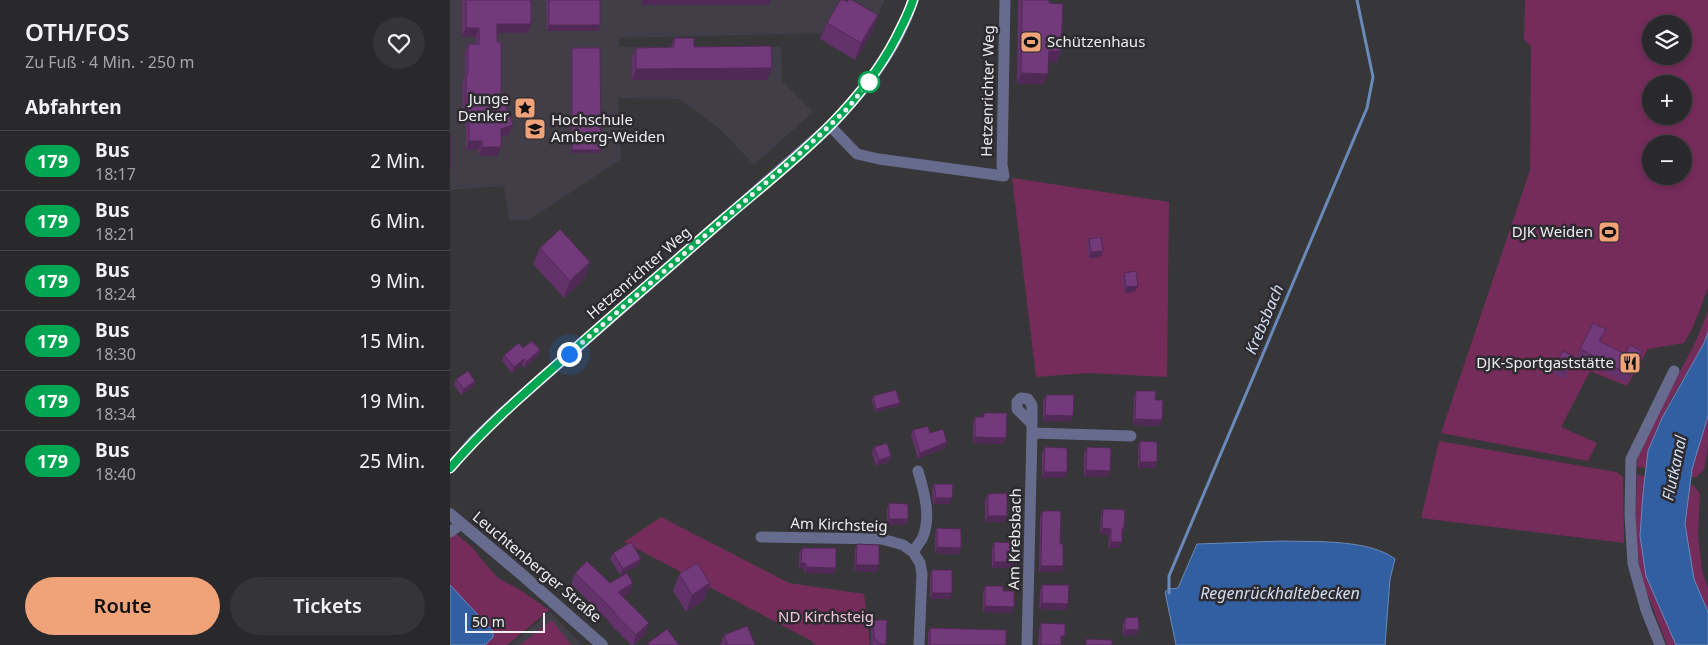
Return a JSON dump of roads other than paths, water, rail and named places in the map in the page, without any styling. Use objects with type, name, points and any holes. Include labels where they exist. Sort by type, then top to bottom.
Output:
[{"type":"street","name":"Hetzenrichter Weg","points":[[450,468],[473,441],[500,415],[830,126],[848,108],[872,78],[888,53],[913,0]]},
{"type":"street","name":"Hetzenrichter Weg","points":[[830,126],[857,154],[879,159],[1004,176],[1002,164],[1005,0]]},
{"type":"street","points":[[1660,645],[1646,610],[1633,564],[1630,516],[1631,459],[1674,370]]},
{"type":"street","name":"Am Krebsbach","points":[[1027,645],[1032,429],[1131,436]]},
{"type":"street","points":[[918,471],[925,494],[927,512],[922,538],[913,552],[920,563],[922,574],[919,645]]},
{"type":"street","name":"Leuchtenberger Straße","points":[[450,514],[602,645]]},
{"type":"street","points":[[450,532],[461,524]]},
{"type":"street","name":"Am Kirchsteig","points":[[761,537],[882,540],[903,545],[913,552]]},
{"type":"water","name":"Flutkanal","points":[[1708,332],[1708,416],[1692,469],[1685,524],[1694,579],[1708,612],[1708,645],[1676,645],[1646,576],[1640,536],[1643,494],[1648,451],[1662,418],[1704,343]]},
{"type":"water","name":"Regenrückhaltebecken","points":[[1282,541],[1357,545],[1371,548],[1395,559],[1390,579],[1385,645],[1176,645],[1165,592],[1169,589],[1178,588],[1197,544]]},
{"type":"water","points":[[450,585],[493,631],[493,637],[485,645],[450,645]]},
{"type":"waterway","name":"Krebsbach","points":[[1169,593],[1169,576],[1367,108],[1373,77],[1357,0]]},
{"type":"place","name":"Schützenhaus","points":[[1031,42]]},
{"type":"place","name":"Junge Denker","points":[[525,108]]},
{"type":"place","name":"Hochschule Amberg-Weiden","points":[[535,129]]},
{"type":"place","name":"DJK Weiden","points":[[1609,232]]},
{"type":"place","name":"DJK-Sportgaststätte","points":[[1630,363]]},
{"type":"park label","name":"ND Kirchsteig","points":[[826,617]]}]
